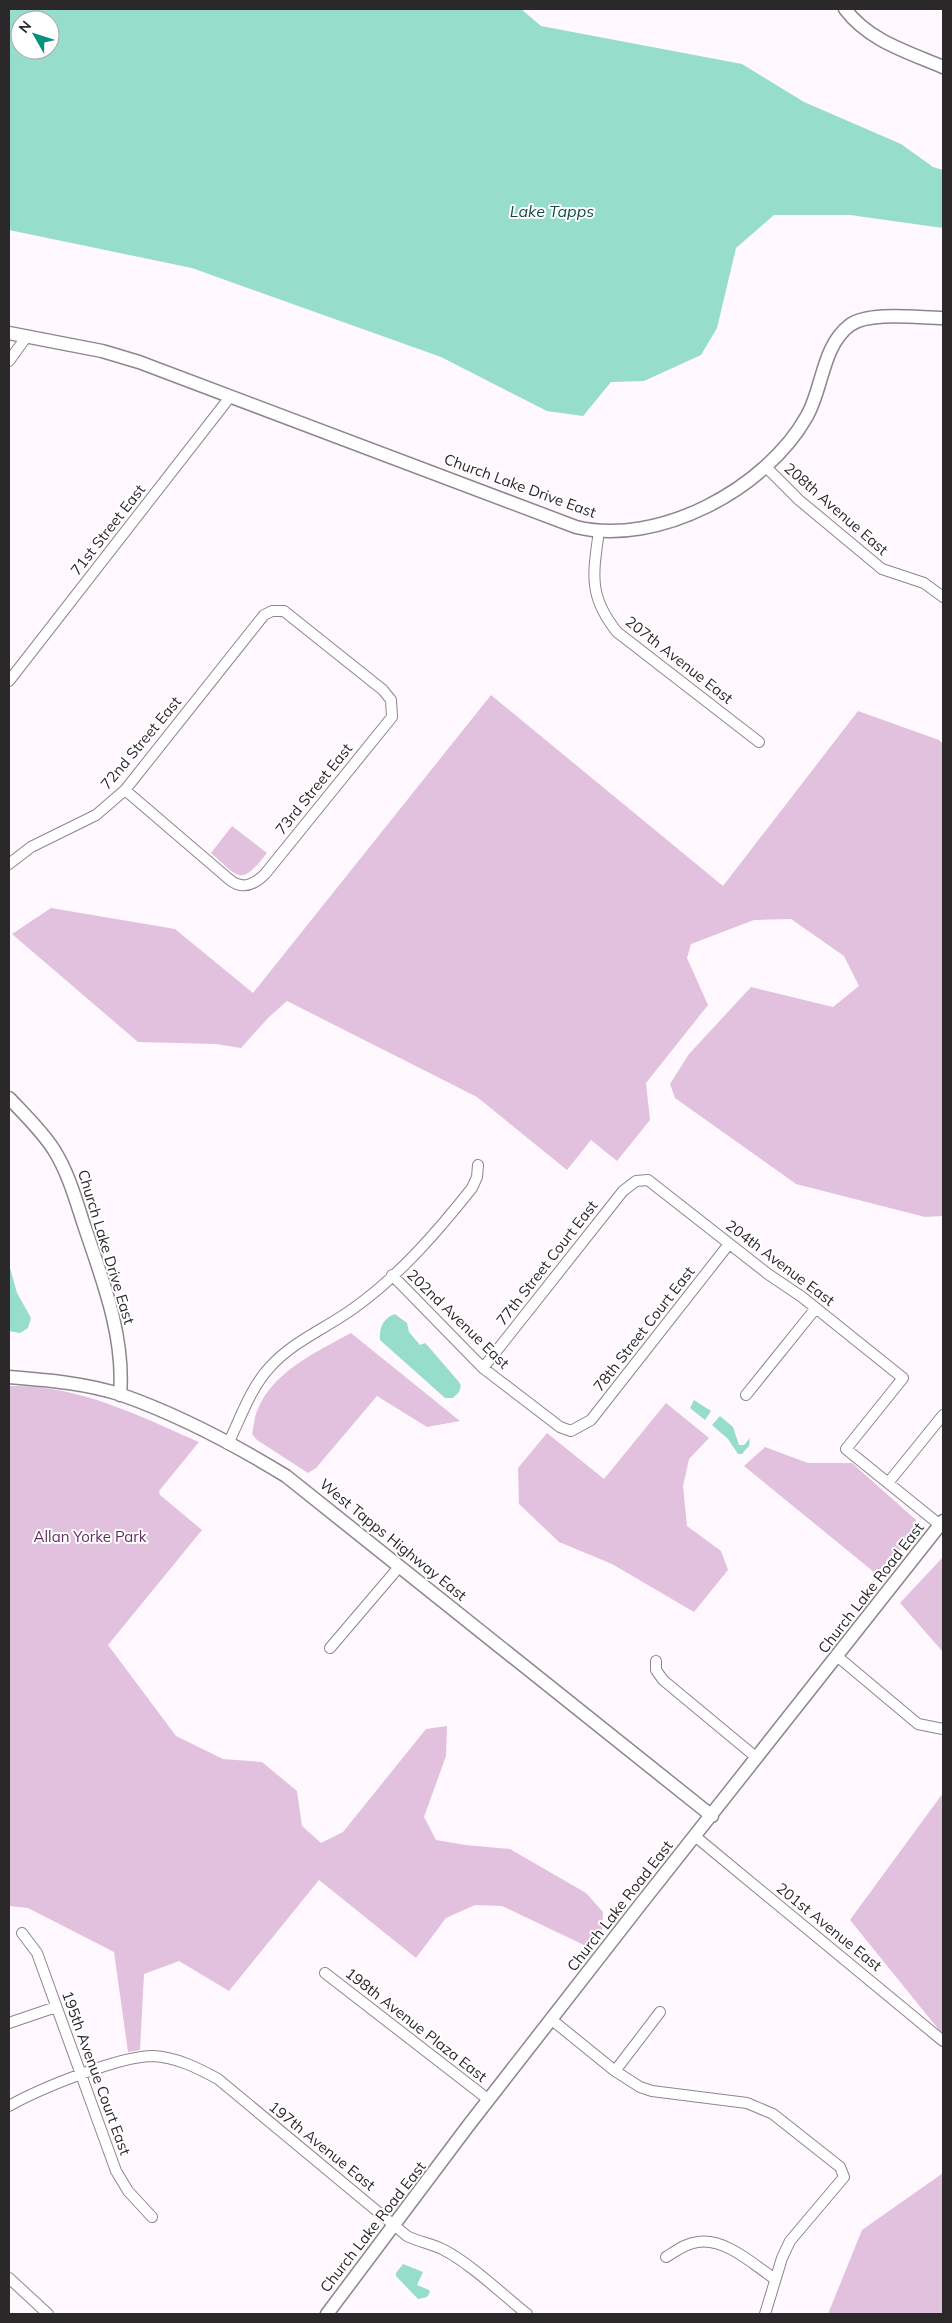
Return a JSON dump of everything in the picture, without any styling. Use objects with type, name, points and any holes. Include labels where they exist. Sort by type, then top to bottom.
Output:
[{"type":"street","points":[[845,9],[863,28],[880,40],[943,67]]},
{"type":"street","name":"Church Lake Drive East","points":[[9,333],[121,357],[170,373],[576,527],[599,531],[628,531],[657,526],[683,517],[726,494],[765,466],[784,446],[804,420],[832,349],[837,339],[851,324],[867,319],[889,317],[943,318]]},
{"type":"street","points":[[9,361],[27,336]]},
{"type":"street","name":"71st Street East","points":[[9,681],[230,397]]},
{"type":"street","name":"208th Avenue East","points":[[765,466],[799,500],[882,569],[924,583],[943,597]]},
{"type":"street","name":"207th Avenue East","points":[[599,531],[594,565],[594,588],[595,597],[607,620],[617,632],[759,742]]},
{"type":"street","name":"72nd Street East","points":[[9,864],[31,847],[96,815],[125,790],[264,615],[272,611],[284,611],[382,690],[393,706]]},
{"type":"street","name":"73rd Street East","points":[[125,790],[236,885],[249,886],[257,882],[265,874],[392,717],[393,706]]},
{"type":"street","name":"Church Lake Drive East","points":[[9,1098],[54,1149],[68,1178],[106,1293],[119,1343],[121,1361],[120,1395]]},
{"type":"street","points":[[228,1444],[246,1407],[270,1366],[293,1347],[355,1308],[392,1275],[444,1224],[472,1188],[477,1177],[478,1165]]},
{"type":"street","name":"204th Avenue East","points":[[636,1181],[648,1180],[654,1184],[729,1244],[816,1308],[903,1378],[846,1449],[888,1483]]},
{"type":"street","name":"77th Street Court East","points":[[483,1368],[623,1191],[636,1181]]},
{"type":"street","name":"78th Street Court East","points":[[578,1429],[591,1420],[729,1244]]},
{"type":"street","name":"202nd Avenue East","points":[[392,1275],[483,1368],[560,1427],[572,1431],[578,1429]]},
{"type":"street","points":[[746,1395],[816,1308]]},
{"type":"street","name":"West Tapps Highway East","points":[[9,1376],[48,1380],[120,1395],[228,1444],[268,1465],[300,1486],[712,1816]]},
{"type":"street","points":[[942,1523],[888,1483],[943,1415]]},
{"type":"street","name":"Church Lake Road East","points":[[326,2314],[640,1905],[696,1837],[942,1523]]},
{"type":"street","points":[[330,1648],[399,1567]]},
{"type":"street","points":[[838,1657],[918,1724],[943,1729]]},
{"type":"street","points":[[656,1662],[656,1670],[663,1680],[757,1758]]},
{"type":"street","name":"201st Avenue East","points":[[696,1837],[943,2041]]},
{"type":"street","name":"195th Avenue Court East","points":[[22,1933],[37,1953],[116,2171],[128,2191],[152,2217]]},
{"type":"street","name":"198th Avenue Plaza East","points":[[325,1973],[489,2100]]},
{"type":"street","points":[[9,2023],[56,2007]]},
{"type":"street","points":[[615,2071],[660,2012]]},
{"type":"street","points":[[552,2020],[634,2084],[652,2091],[747,2103],[761,2108],[773,2114],[834,2161],[843,2171],[844,2177],[795,2233],[782,2258],[765,2314]]},
{"type":"street","name":"197th Avenue East","points":[[9,2106],[80,2075],[125,2061],[154,2056],[183,2062],[218,2079],[407,2236],[424,2244],[442,2249],[461,2261],[527,2314]]},
{"type":"street","points":[[666,2256],[686,2245],[707,2242],[738,2254],[776,2279]]},
{"type":"street","points":[[9,2278],[48,2314]]},
{"type":"green space","points":[[491,695],[723,886],[858,711],[939,740],[943,744],[943,1216],[925,1217],[796,1184],[675,1098],[670,1084],[689,1054],[751,987],[833,1007],[859,986],[844,956],[791,919],[754,920],[691,944],[687,958],[708,1005],[646,1083],[650,1120],[617,1161],[591,1140],[567,1170],[477,1097],[287,1001],[268,1018],[241,1048],[216,1044],[138,1042],[12,934],[51,908],[175,929],[253,993]]},
{"type":"green space","points":[[232,826],[267,853],[245,875],[234,873],[211,853]]},
{"type":"green space","points":[[351,1333],[460,1421],[427,1427],[377,1396],[316,1468],[308,1473],[257,1440],[252,1434],[256,1414],[264,1397],[284,1374],[296,1364]]},
{"type":"green space","name":"Allan Yorke Park","points":[[9,1386],[58,1390],[106,1403],[199,1442],[159,1491],[160,1495],[202,1530],[108,1645],[176,1736],[223,1759],[262,1762],[297,1791],[302,1826],[321,1843],[343,1832],[426,1729],[447,1726],[446,1756],[424,1817],[436,1840],[510,1849],[586,1893],[603,1912],[602,1932],[586,1946],[502,1906],[475,1905],[446,1918],[416,1958],[319,1880],[229,1991],[179,1961],[144,1974],[140,2050],[128,2052],[114,1952],[28,1908],[9,1906]]},
{"type":"green space","points":[[666,1403],[709,1438],[689,1459],[683,1486],[687,1526],[721,1551],[728,1570],[694,1612],[612,1564],[559,1542],[519,1504],[518,1468],[547,1433],[604,1479]]},
{"type":"green space","points":[[765,1447],[808,1463],[852,1463],[916,1520],[917,1527],[880,1577],[744,1466]]},
{"type":"green space","points":[[943,1557],[943,1652],[900,1603]]},
{"type":"green space","points":[[943,1793],[943,2035],[850,1920]]},
{"type":"green space","points":[[943,2173],[943,2314],[828,2314],[862,2230]]},
{"type":"water","name":"Lake Tapps","points":[[9,9],[521,9],[541,26],[742,64],[804,102],[901,144],[933,167],[943,170],[943,228],[850,215],[774,215],[736,248],[717,328],[701,355],[644,381],[611,382],[583,416],[547,411],[441,357],[192,268],[9,230]]},
{"type":"water","points":[[9,1264],[17,1293],[31,1318],[28,1328],[20,1333],[9,1331]]},
{"type":"water","points":[[395,1314],[407,1323],[409,1332],[420,1345],[425,1343],[459,1382],[461,1386],[459,1392],[453,1398],[445,1398],[380,1340],[380,1331],[383,1324],[387,1318]]},
{"type":"water","points":[[694,1400],[711,1411],[705,1420],[690,1408]]},
{"type":"water","points":[[720,1416],[733,1427],[739,1445],[744,1445],[750,1438],[749,1446],[742,1454],[738,1454],[728,1439],[712,1425]]},
{"type":"water","points":[[403,2264],[423,2272],[417,2285],[429,2290],[430,2292],[427,2297],[418,2299],[396,2276],[396,2273]]}]
